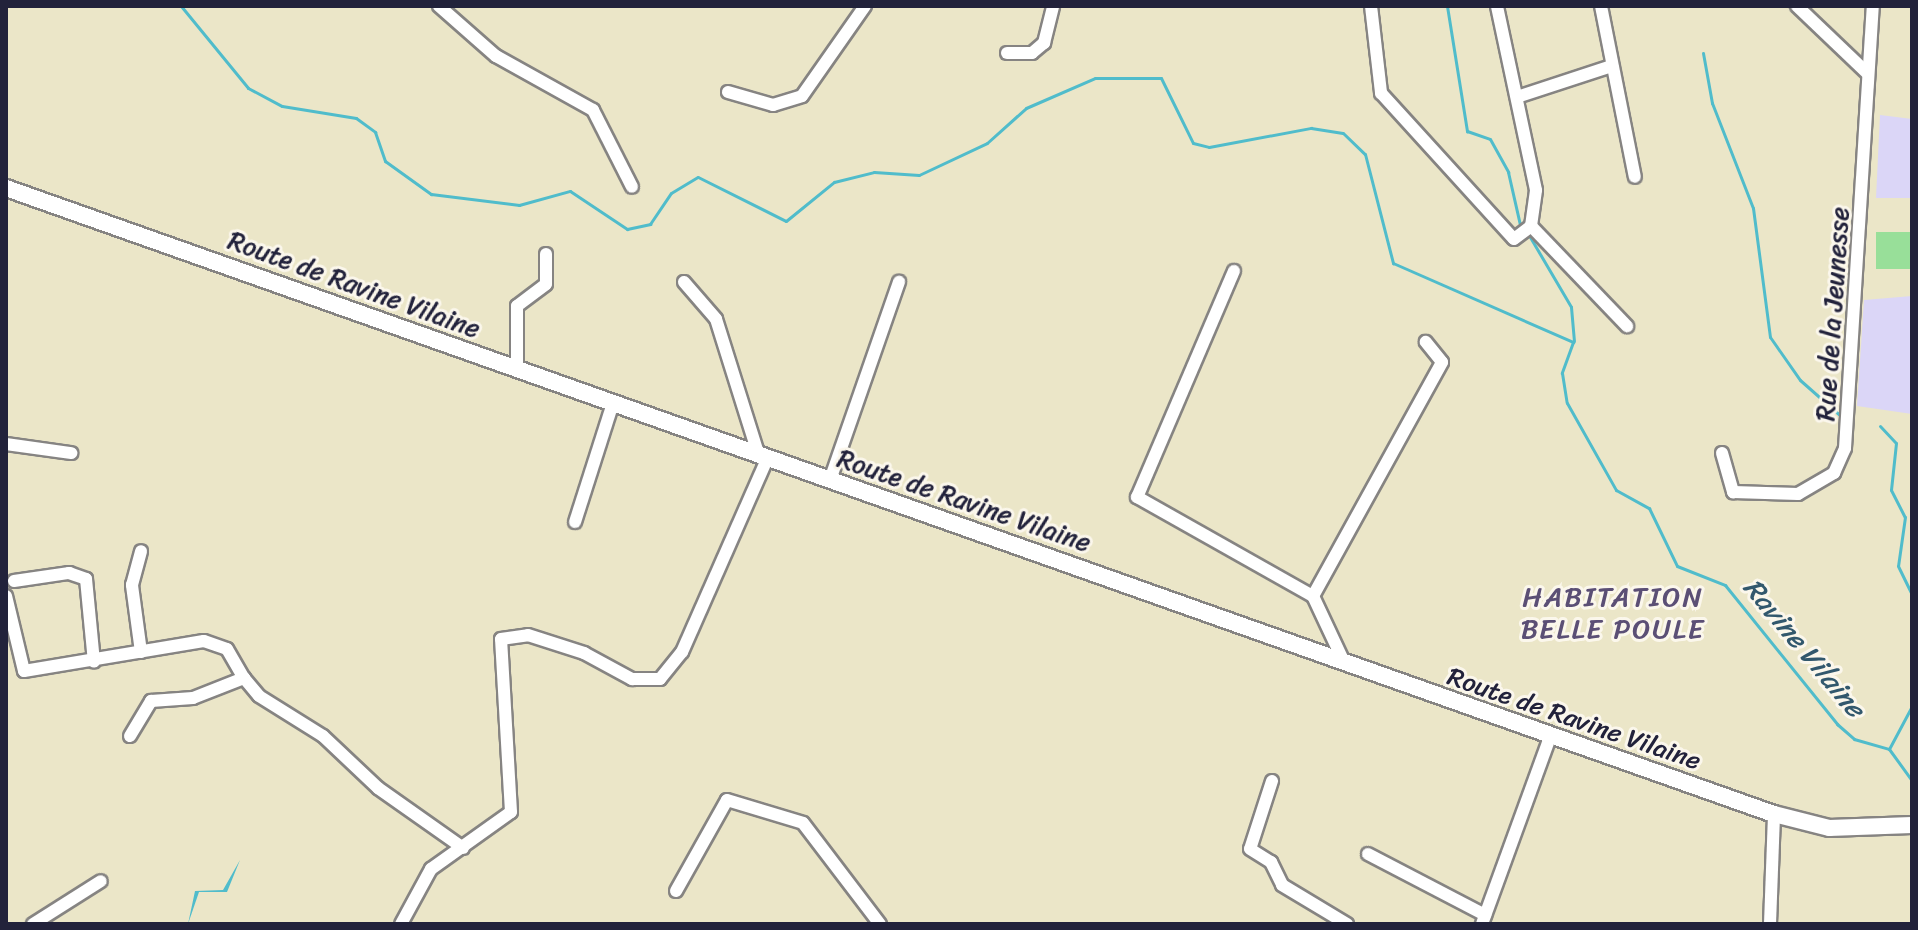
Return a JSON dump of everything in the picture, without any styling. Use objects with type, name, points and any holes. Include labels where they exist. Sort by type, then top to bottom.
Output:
[{"type":"main road","name":"Route de Ravine Vilaine","points":[[6,188],[1774,814],[1829,828],[1912,825]]},
{"type":"street","points":[[439,6],[496,56],[593,110],[632,187]]},
{"type":"street","points":[[728,92],[773,105],[802,96],[865,6]]},
{"type":"street","points":[[1007,53],[1032,53],[1044,43],[1053,6]]},
{"type":"street","points":[[1371,6],[1381,93],[1506,234],[1514,239],[1531,226],[1536,190],[1497,6]]},
{"type":"street","points":[[1601,6],[1635,177]]},
{"type":"street","points":[[1797,6],[1867,73]]},
{"type":"street","name":"Rue de la Jeunesse","points":[[1722,453],[1733,492],[1798,494],[1834,473],[1845,448],[1873,6]]},
{"type":"street","points":[[1517,97],[1612,66]]},
{"type":"street","points":[[1531,226],[1627,326]]},
{"type":"street","points":[[517,369],[517,306],[546,284],[546,254]]},
{"type":"street","points":[[1234,271],[1137,497],[1313,596],[1343,660]]},
{"type":"street","points":[[401,924],[431,869],[504,823],[514,795],[496,658],[501,639],[528,635],[584,653],[632,679],[660,679],[682,652],[763,455],[716,319],[684,282]]},
{"type":"street","points":[[830,480],[899,282]]},
{"type":"street","points":[[1313,596],[1442,362],[1426,342]]},
{"type":"street","points":[[575,522],[613,403]]},
{"type":"street","points":[[6,444],[71,453]]},
{"type":"street","points":[[141,551],[132,585],[141,652]]},
{"type":"street","points":[[14,581],[69,573],[86,579],[94,662]]},
{"type":"street","points":[[6,596],[19,668],[38,674],[141,652],[213,642],[232,654],[244,678],[259,696],[323,736],[378,788],[463,848]]},
{"type":"street","points":[[130,736],[151,701],[193,698],[244,678]]},
{"type":"street","points":[[1368,854],[1483,919],[1550,737]]},
{"type":"street","points":[[1272,781],[1250,849],[1271,862],[1282,885],[1347,924]]},
{"type":"street","points":[[676,891],[727,800],[803,823],[880,924]]},
{"type":"street","points":[[1770,924],[1774,814]]},
{"type":"street","points":[[33,924],[101,881]]},
{"type":"shaded area","points":[[1880,115],[1912,119],[1912,198],[1876,198]]},
{"type":"shaded area","points":[[1912,296],[1912,414],[1857,406],[1864,300]]},
{"type":"green space","points":[[1876,232],[1912,232],[1912,269],[1876,269]]},
{"type":"water","points":[[240,860],[227,892],[199,892],[188,924],[195,891],[223,890]]},
{"type":"waterway","name":"Ravine Vilaine","points":[[181,6],[248,88],[282,106],[356,118],[375,132],[385,161],[431,194],[519,205],[570,191],[627,229],[650,224],[671,193],[698,177],[786,221],[834,182],[874,172],[919,175],[987,143],[1026,108],[1095,78],[1161,78],[1193,143],[1209,147],[1311,128],[1343,133],[1365,154],[1393,263],[1573,342],[1562,373],[1567,403],[1616,490],[1649,508],[1677,566],[1725,585],[1837,724],[1854,739],[1889,749],[1912,781]]},
{"type":"waterway","name":"Ravine Vilaine","points":[[1447,6],[1467,131],[1490,139],[1508,172],[1520,225]]},
{"type":"waterway","points":[[1703,53],[1712,103],[1753,208],[1770,337],[1800,380],[1842,417]]},
{"type":"waterway","name":"Ravine Vilaine","points":[[1530,237],[1571,307],[1574,341]]},
{"type":"waterway","points":[[1880,426],[1896,443],[1891,490],[1905,517],[1898,566],[1912,595]]},
{"type":"waterway","points":[[1889,749],[1912,706]]},
{"type":"district","name":"HABITATION BELLE POULE","points":[[1613,613]]}]
